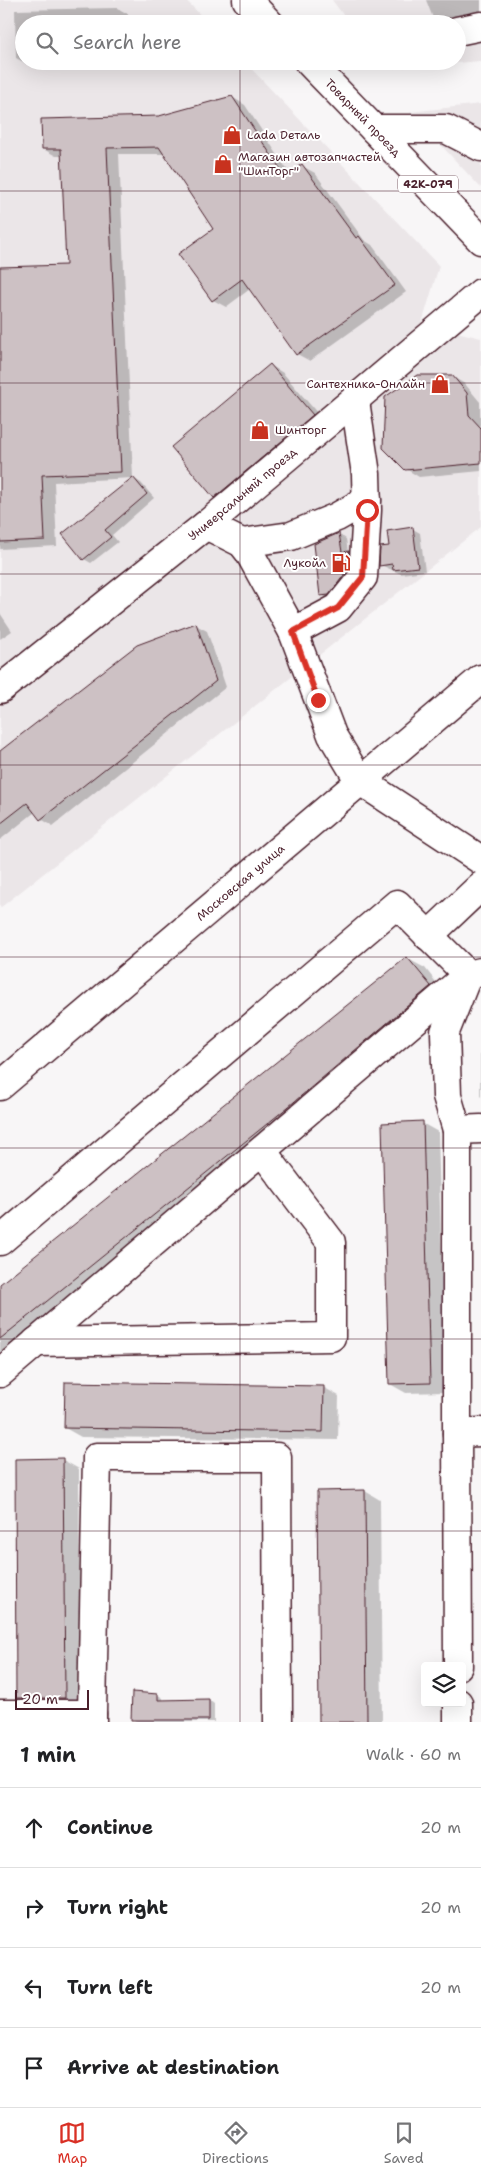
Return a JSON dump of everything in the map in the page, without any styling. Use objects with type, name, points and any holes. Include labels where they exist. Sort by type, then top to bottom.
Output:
[{"type":"main road","points":[[247,0],[261,15]]},
{"type":"main road","points":[[466,29],[481,26]]},
{"type":"main road","name":"Товарный проезд","points":[[317,70],[481,240]]},
{"type":"main road","points":[[374,129],[446,129],[481,147]]},
{"type":"main road","name":"Универсальный проезд","points":[[0,689],[206,525],[481,293]]},
{"type":"main road","points":[[293,632],[338,608],[363,577],[367,500],[366,474],[355,401]]},
{"type":"main road","points":[[242,543],[290,536],[337,517],[367,500]]},
{"type":"main road","points":[[206,525],[242,543],[293,632],[332,736],[359,780],[481,860]]},
{"type":"main road","name":"Московская улица","points":[[0,1086],[359,780],[481,679]]},
{"type":"main road","points":[[428,936],[481,886]]},
{"type":"main road","points":[[0,1241],[397,904],[428,936],[474,974]]},
{"type":"main road","points":[[458,1662],[469,1432],[469,1130],[447,1096],[445,1032],[474,974]]},
{"type":"main road","points":[[0,1373],[474,974]]},
{"type":"main road","points":[[36,1342],[331,1337],[331,1242],[262,1151]]},
{"type":"main road","points":[[0,1714],[92,1718],[97,1457],[277,1457],[278,1722]]},
{"type":"main road","points":[[458,1707],[458,1722]]},
{"type":"shaded area","points":[[0,0],[186,0],[200,15],[15,15],[15,70],[253,70],[439,266],[420,330],[0,675]]},
{"type":"shaded area","points":[[332,0],[481,0],[481,61],[466,62],[466,15],[343,15]]},
{"type":"shaded area","points":[[481,104],[481,188],[410,112]]},
{"type":"shaded area","points":[[453,331],[481,338],[481,527],[0,908],[0,706]]},
{"type":"building","points":[[232,96],[285,176],[302,164],[356,238],[359,236],[395,285],[296,355],[242,279],[212,301],[178,254],[213,229],[159,147],[107,148],[121,472],[42,475],[45,540],[0,542],[0,267],[66,265],[61,149],[42,149],[41,119],[159,116]]},
{"type":"building","points":[[270,364],[313,415],[214,498],[171,447]]},
{"type":"building","points":[[417,375],[452,375],[467,393],[469,415],[481,428],[481,463],[405,470],[383,448],[385,397]]},
{"type":"building","points":[[133,477],[147,494],[105,530],[111,537],[83,560],[62,534]]},
{"type":"building","points":[[413,527],[418,567],[393,570],[392,564],[379,566],[380,547],[389,546],[387,531]]},
{"type":"building","points":[[339,533],[342,552],[349,551],[348,570],[344,571],[344,575],[329,595],[320,596],[314,544]]},
{"type":"building","points":[[196,623],[216,681],[40,820],[27,803],[0,824],[0,751],[137,645]]},
{"type":"building","points":[[407,957],[431,986],[288,1107],[0,1339],[0,1284]]},
{"type":"building","points":[[423,1121],[430,1383],[389,1384],[382,1123]]},
{"type":"building","points":[[65,1382],[324,1386],[323,1432],[64,1428]]},
{"type":"building","points":[[63,1458],[65,1698],[16,1698],[15,1459]]},
{"type":"building","points":[[365,1490],[367,1722],[319,1722],[317,1491]]},
{"type":"building","points":[[132,1692],[158,1694],[158,1700],[209,1699],[209,1720],[131,1720]]},
{"type":"place","name":"Lada Dеталь","points":[[232,135]]},
{"type":"place","name":"Магазин автозапчастей \"ШинТорг\"","points":[[223,164]]},
{"type":"place","name":"Сантехника-Онлайн","points":[[440,384]]},
{"type":"place","name":"Шинторг","points":[[260,430]]},
{"type":"place","name":"Лукойл","points":[[341,563]]},
{"type":"route","points":[[318,700],[293,632],[338,608],[363,577],[367,510]]}]
